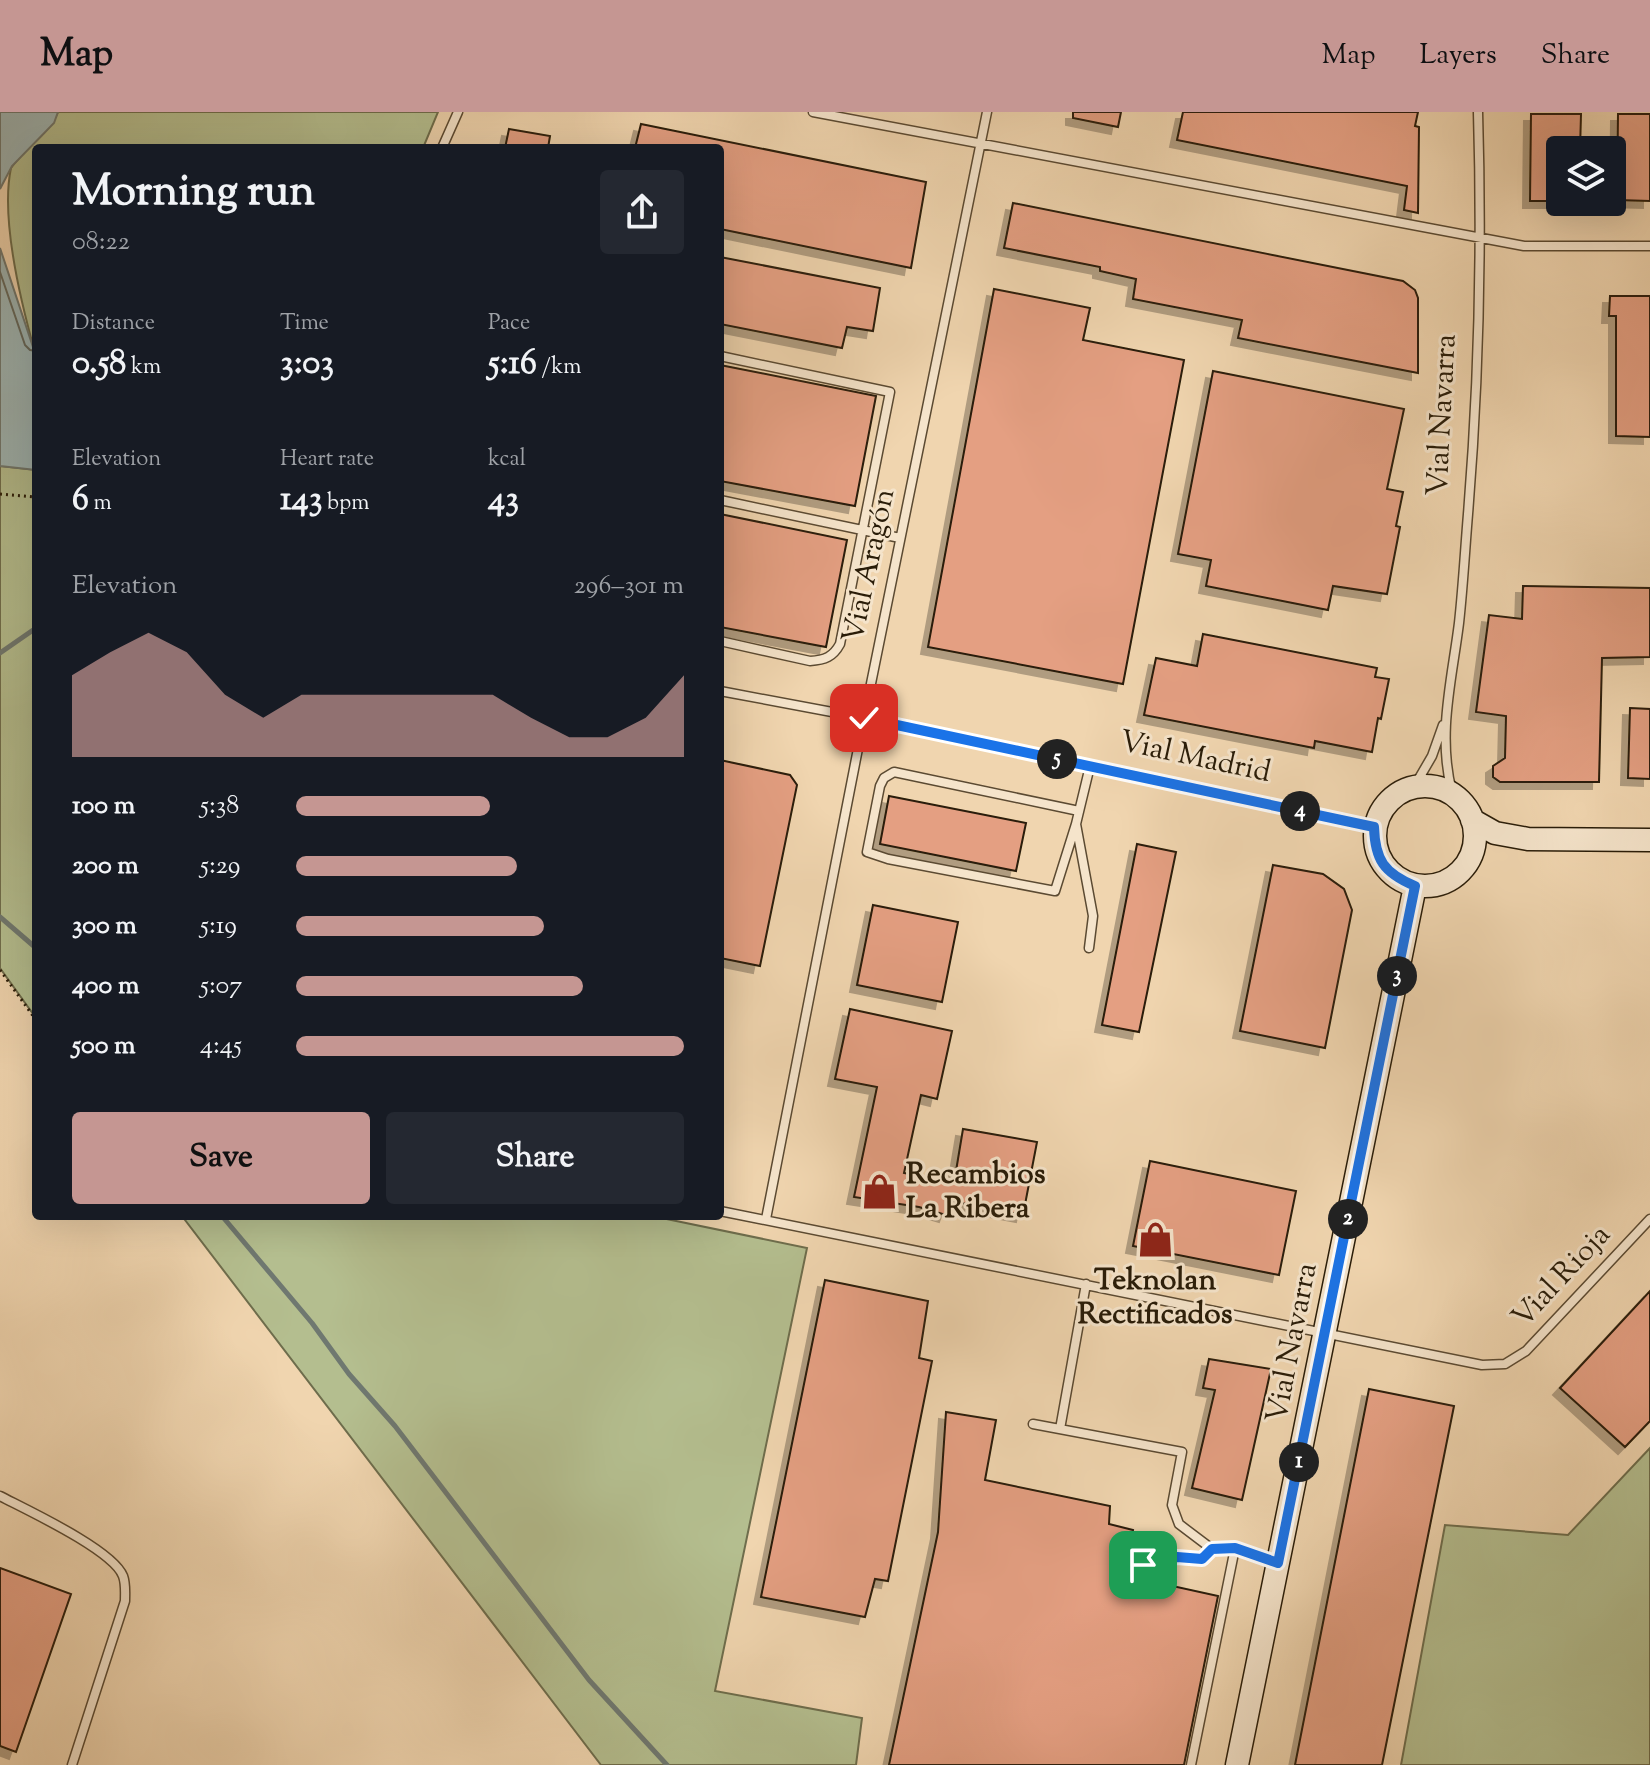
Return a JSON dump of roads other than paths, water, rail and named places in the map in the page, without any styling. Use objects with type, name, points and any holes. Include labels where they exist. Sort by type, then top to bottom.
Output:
[{"type":"street","points":[[1431,785],[1452,792],[1472,820],[1475,836],[1467,862],[1449,880],[1433,886],[1415,886],[1396,878],[1382,865],[1375,846],[1374,827],[1382,808],[1396,794],[1414,787],[1431,785]]},
{"type":"street","points":[[1472,820],[1495,833],[1528,839],[1650,840]]},
{"type":"street","points":[[1467,862],[1528,839]]},
{"type":"street","name":"Vial Navarra","points":[[1237,1765],[1415,886]]},
{"type":"lane","points":[[444,144],[458,112]]},
{"type":"lane","points":[[813,112],[1524,246],[1650,246]]},
{"type":"lane","name":"Vial Aragón","points":[[766,1219],[987,112]]},
{"type":"lane","name":"Vial Navarra","points":[[1414,787],[1432,756],[1444,720],[1459,623],[1471,475],[1482,236],[1478,112]]},
{"type":"lane","points":[[724,357],[890,392],[840,644],[834,654],[823,660],[810,661],[724,642]]},
{"type":"lane","points":[[724,501],[900,538]]},
{"type":"lane","name":"Vial Madrid","points":[[724,692],[864,718],[1374,827]]},
{"type":"lane","name":"Vial Navarra","points":[[1444,720],[1446,769],[1452,792]]},
{"type":"lane","points":[[1079,811],[894,772],[884,778],[880,786],[867,852],[888,859],[1055,891],[1076,824],[1090,766]]},
{"type":"lane","points":[[1076,824],[1093,916],[1089,948]]},
{"type":"lane","points":[[724,1212],[1326,1333]]},
{"type":"lane","name":"Vial Rioja","points":[[1326,1333],[1482,1365],[1505,1364],[1535,1342],[1650,1219]]},
{"type":"lane","points":[[1060,1429],[1086,1284]]},
{"type":"lane","points":[[1033,1424],[1182,1452],[1172,1505],[1179,1524],[1212,1549],[1235,1548],[1278,1563]]},
{"type":"lane","points":[[0,1496],[89,1544],[116,1565],[123,1576],[125,1601],[72,1765]]},
{"type":"lane","points":[[1191,1765],[1235,1548]]},
{"type":"lane","points":[[1143,1579],[1146,1570],[1166,1558],[1202,1559],[1212,1549]]},
{"type":"lane","points":[[1122,1575],[1129,1568],[1152,1565]]},
{"type":"water","points":[[0,112],[58,112],[54,123],[12,166],[0,189]]},
{"type":"water","points":[[0,248],[32,344],[32,470],[0,466]]},
{"type":"waterway","points":[[0,653],[32,631]]},
{"type":"waterway","points":[[0,917],[32,945]]},
{"type":"waterway","points":[[225,1220],[312,1323],[349,1374],[395,1426],[589,1680],[667,1765]]},
{"type":"place","name":"Recambios La Ribera","points":[[880,1192]]},
{"type":"place","name":"Teknolan Rectificados","points":[[1155,1240]]}]
